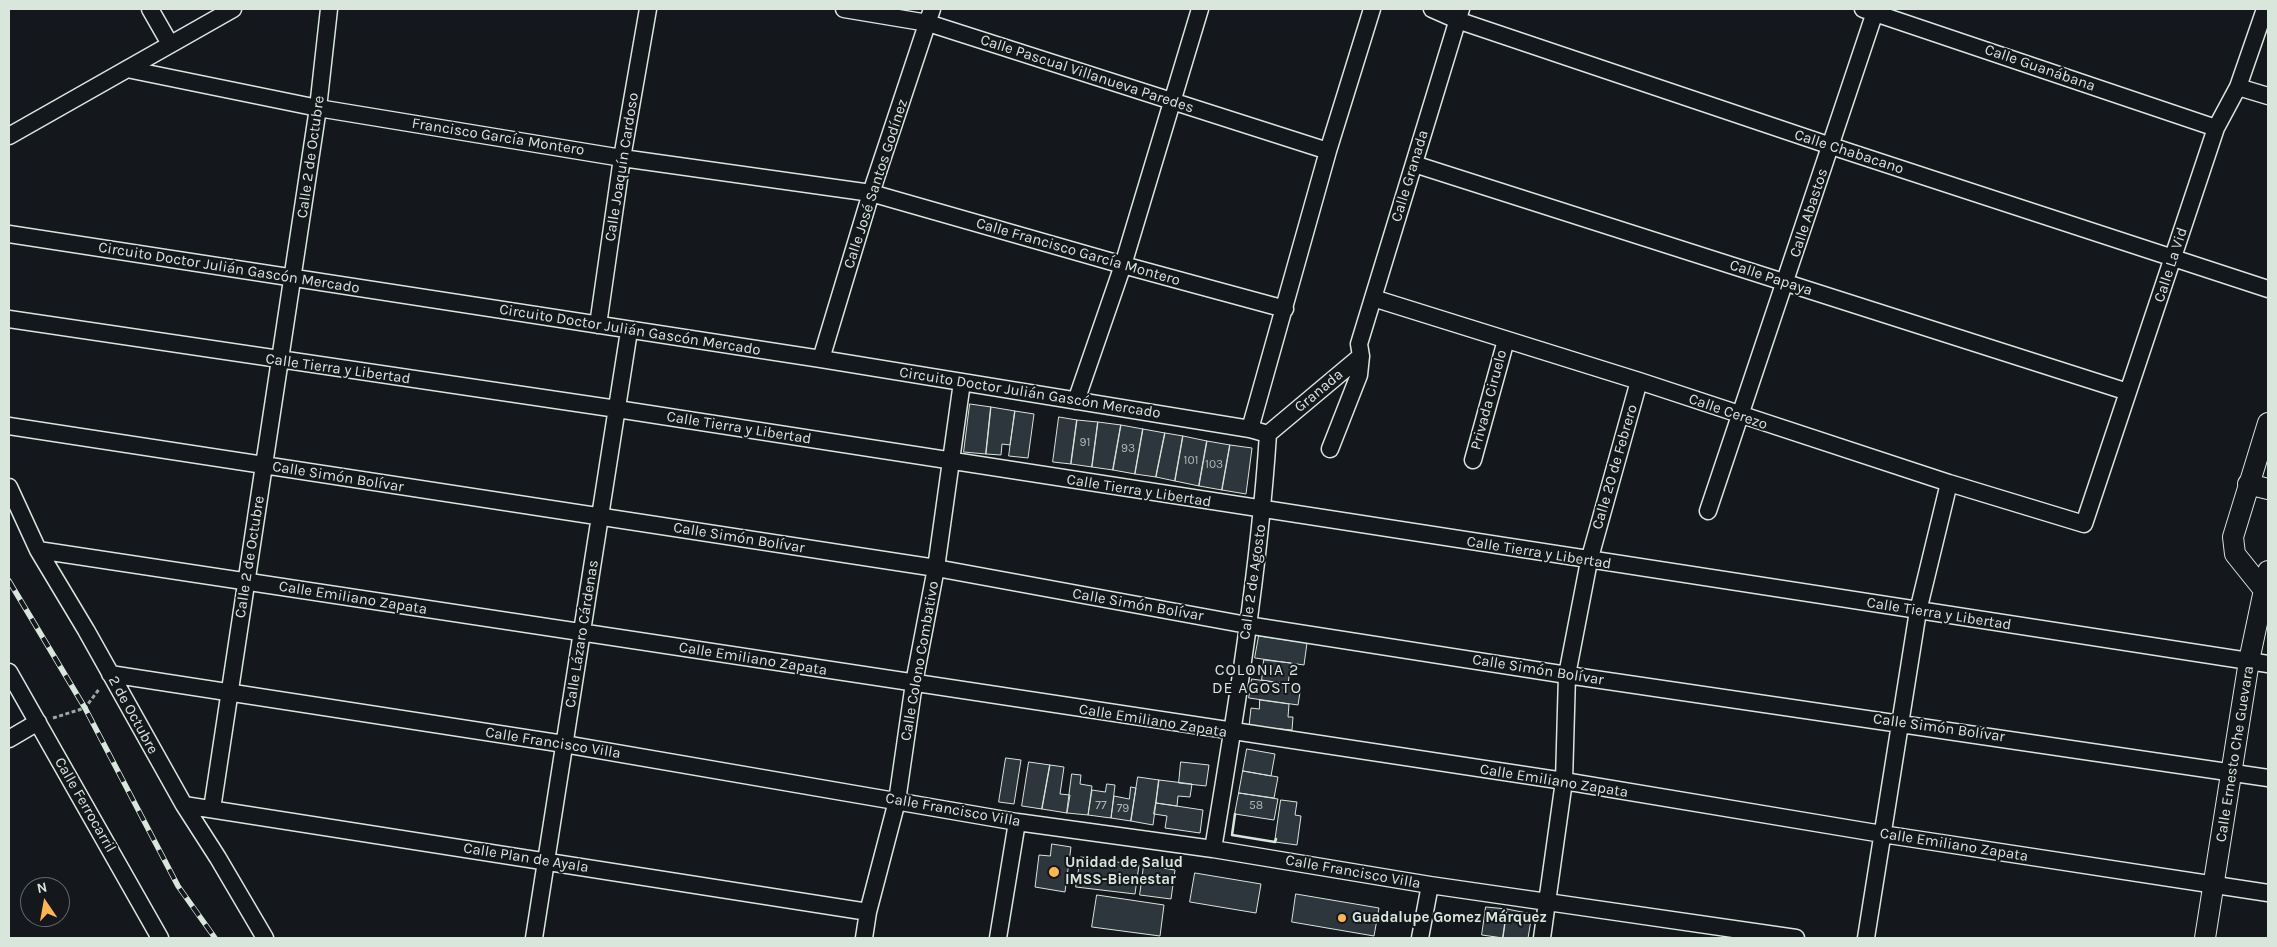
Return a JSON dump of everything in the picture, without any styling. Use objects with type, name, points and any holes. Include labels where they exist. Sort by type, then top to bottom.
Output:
[{"type":"street","points":[[150,9],[170,44]]},
{"type":"street","points":[[10,132],[233,9]]},
{"type":"street","name":"Calle 2 de Octubre","points":[[212,809],[318,108],[329,9]]},
{"type":"street","name":"Calle Joaquín Cardoso","points":[[598,325],[622,158],[648,9]]},
{"type":"street","name":"Calle Pascual Villanueva Paredes","points":[[844,9],[930,16],[1171,101],[1328,151]]},
{"type":"street","points":[[1076,401],[1123,266],[1200,9]]},
{"type":"street","points":[[1250,429],[1328,151],[1372,9]]},
{"type":"street","name":"Calle Chabacano","points":[[1432,9],[1459,14],[1831,146],[2268,289]]},
{"type":"street","name":"Calle La Vid","points":[[2084,524],[2216,128],[2238,87],[2265,9]]},
{"type":"street","name":"Calle Guanábana","points":[[1872,10],[2216,128]]},
{"type":"street","name":"Calle Abastos","points":[[1708,511],[1742,417],[1831,146],[1872,10]]},
{"type":"street","name":"Calle Granada","points":[[1330,449],[1359,375],[1360,350],[1373,298],[1459,14]]},
{"type":"street","name":"Calle José Santos Godínez","points":[[820,359],[930,16]]},
{"type":"street","name":"Francisco García Montero","points":[[127,69],[318,108],[622,158],[872,193]]},
{"type":"street","points":[[2238,87],[2268,96]]},
{"type":"street","name":"Calle Papaya","points":[[1414,164],[2128,392]]},
{"type":"street","name":"Calle Francisco García Montero","points":[[872,193],[1123,266],[1285,309]]},
{"type":"street","name":"Circuito Doctor Julián Gascón Mercado","points":[[9,234],[820,359],[1250,429],[1268,434]]},
{"type":"street","name":"Calle Cerezo","points":[[1373,298],[1639,381],[1742,417],[1949,483],[2084,524]]},
{"type":"street","name":"Calle Tierra y Libertad","points":[[9,319],[280,361],[617,409],[1589,561],[2259,663]]},
{"type":"street","name":"Calle Lázaro Cárdenas","points":[[534,938],[629,331]]},
{"type":"street","name":"Privada Ciruelo","points":[[1473,460],[1506,340]]},
{"type":"street","name":"Granada","points":[[1268,434],[1360,350]]},
{"type":"street","name":"Calle 20 de Febrero","points":[[1542,938],[1564,782],[1567,675],[1589,561],[1639,381]]},
{"type":"street","name":"Calle Colono Combativo","points":[[864,938],[868,912],[897,801],[914,683],[936,568],[962,382]]},
{"type":"street","points":[[2266,580],[2234,554],[2233,537],[2268,423]]},
{"type":"street","name":"Calle Simón Bolívar","points":[[9,426],[936,568],[1248,625],[1567,675],[1899,722],[2268,778]]},
{"type":"street","name":"Calle 2 de Agosto","points":[[1213,849],[1248,625],[1263,510],[1268,434]]},
{"type":"street","points":[[1866,938],[1918,611],[1949,483]]},
{"type":"street","points":[[2248,484],[2268,489]]},
{"type":"street","name":"2 de Octubre","points":[[9,487],[38,550],[184,805],[265,938]]},
{"type":"street","name":"Calle Emiliano Zapata","points":[[38,550],[1564,782],[1882,834],[2268,893]]},
{"type":"street","name":"Calle Ernesto Che Guevara","points":[[2205,938],[2232,772],[2259,663],[2266,580]]},
{"type":"street","name":"Calle Ferrocarril","points":[[9,672],[160,938]]},
{"type":"street","name":"Calle Francisco Villa","points":[[110,674],[564,744],[1017,822],[1213,849],[1430,885],[1796,938]]},
{"type":"street","points":[[9,738],[38,722]]},
{"type":"street","name":"Calle Plan de Ayala","points":[[184,805],[868,912]]},
{"type":"street","points":[[998,938],[1017,822]]},
{"type":"street","points":[[1420,938],[1430,885]]},
{"type":"path","points":[[38,722],[85,708],[110,674]]},
{"type":"building","points":[[970,404],[991,407],[986,454],[964,452]]},
{"type":"building","points":[[991,407],[1015,411],[1010,445],[1002,444],[1001,455],[986,454]]},
{"type":"building","points":[[1015,411],[1034,414],[1028,458],[1009,456]]},
{"type":"building","points":[[1059,417],[1077,420],[1071,464],[1053,462]]},
{"type":"building","points":[[1077,420],[1098,422],[1092,467],[1071,464]]},
{"type":"building","points":[[1098,422],[1121,425],[1113,470],[1092,467]]},
{"type":"building","points":[[1121,425],[1143,429],[1135,474],[1113,470]]},
{"type":"building","points":[[1143,429],[1165,433],[1156,477],[1135,474]]},
{"type":"building","points":[[1165,433],[1183,436],[1175,481],[1156,477]]},
{"type":"building","points":[[1183,436],[1207,441],[1199,486],[1175,481]]},
{"type":"building","points":[[1207,441],[1230,445],[1222,490],[1199,486]]},
{"type":"building","points":[[1230,445],[1252,448],[1246,494],[1222,490]]},
{"type":"building","points":[[1259,636],[1307,643],[1304,665],[1255,658]]},
{"type":"building","points":[[1264,660],[1291,663],[1288,684],[1262,680]]},
{"type":"building","points":[[1252,679],[1301,686],[1298,705],[1249,698]]},
{"type":"building","points":[[1260,700],[1289,704],[1288,717],[1293,717],[1292,730],[1249,726],[1251,708],[1259,709]]},
{"type":"building","points":[[1247,749],[1275,754],[1271,776],[1243,771]]},
{"type":"building","points":[[1006,758],[1021,760],[1014,804],[999,802]]},
{"type":"building","points":[[1029,762],[1050,765],[1042,809],[1022,806]]},
{"type":"building","points":[[1181,762],[1209,765],[1206,786],[1179,783]]},
{"type":"building","points":[[1050,765],[1064,767],[1060,794],[1070,795],[1067,813],[1042,809]]},
{"type":"building","points":[[1243,771],[1278,777],[1274,798],[1239,793]]},
{"type":"building","points":[[1072,774],[1081,775],[1080,784],[1092,786],[1088,815],[1067,813]]},
{"type":"building","points":[[1138,777],[1159,780],[1153,825],[1131,821]]},
{"type":"building","points":[[1159,780],[1192,784],[1190,797],[1178,796],[1177,806],[1156,803]]},
{"type":"building","points":[[1107,784],[1115,785],[1111,818],[1088,815],[1092,790],[1105,792]]},
{"type":"building","points":[[1131,787],[1136,788],[1131,821],[1111,818],[1114,796],[1129,799]]},
{"type":"building","points":[[1239,793],[1278,799],[1274,820],[1235,814]]},
{"type":"building","points":[[1281,800],[1297,802],[1295,815],[1301,816],[1297,845],[1275,842]]},
{"type":"building","points":[[1156,803],[1203,810],[1200,833],[1165,828],[1167,816],[1154,814]]},
{"type":"building","points":[[1052,844],[1071,847],[1065,892],[1035,887],[1039,855],[1050,856]]},
{"type":"building","points":[[1081,857],[1139,865],[1135,894],[1076,887]]},
{"type":"building","points":[[1144,865],[1175,870],[1171,899],[1140,895]]},
{"type":"building","points":[[1195,873],[1261,884],[1256,913],[1190,902]]},
{"type":"building","points":[[1296,894],[1379,908],[1374,936],[1292,922]]},
{"type":"building","points":[[1097,895],[1164,905],[1160,936],[1092,927]]},
{"type":"building","points":[[1486,907],[1507,909],[1503,938],[1482,935]]},
{"type":"building","points":[[1507,909],[1532,914],[1528,938],[1503,938]]},
{"type":"railway","points":[[9,581],[85,708],[178,886],[215,938]]},
{"type":"wall","points":[[1235,814],[1232,835],[1275,842],[1276,839]]},
{"type":"place","name":"Unidad de Salud IMSS-Bienestar","points":[[1054,872]]},
{"type":"place","name":"Guadalupe Gomez Márquez","points":[[1342,918]]},
{"type":"district","name":"COLONIA 2 DE AGOSTO","points":[[1257,679]]}]
